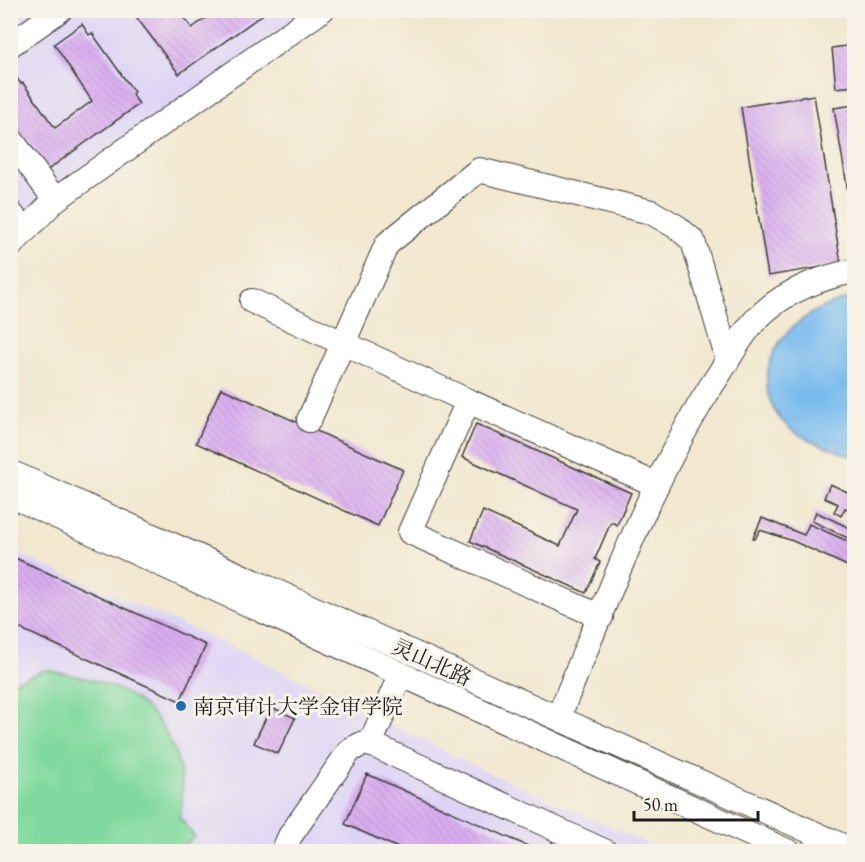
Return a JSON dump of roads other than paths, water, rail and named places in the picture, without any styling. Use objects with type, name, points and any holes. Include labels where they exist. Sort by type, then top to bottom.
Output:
[{"type":"street","points":[[10,45],[60,10]]},
{"type":"street","points":[[15,230],[321,10]]},
{"type":"street","points":[[10,138],[55,200]]},
{"type":"street","points":[[309,420],[387,244],[479,170],[651,212],[677,226],[693,241],[728,360]]},
{"type":"street","points":[[558,718],[657,485],[690,420],[728,360],[759,316],[782,299],[821,280],[855,272]]},
{"type":"street","points":[[252,301],[657,485]]},
{"type":"street","points":[[468,401],[410,532],[601,617]]},
{"type":"street","name":"灵山北路","points":[[10,472],[855,851]]},
{"type":"street","name":"灵山北路","points":[[10,495],[786,851]]},
{"type":"street","points":[[370,744],[401,674]]},
{"type":"street","points":[[287,852],[290,836],[350,750],[358,745],[370,744],[606,852]]},
{"type":"street","points":[[786,851],[792,823]]},
{"type":"water","points":[[854,297],[854,458],[809,440],[785,424],[774,409],[769,397],[767,378],[776,347],[796,324],[823,307]]},
{"type":"place","name":"南京审计大学金审学院","points":[[181,706]]}]
